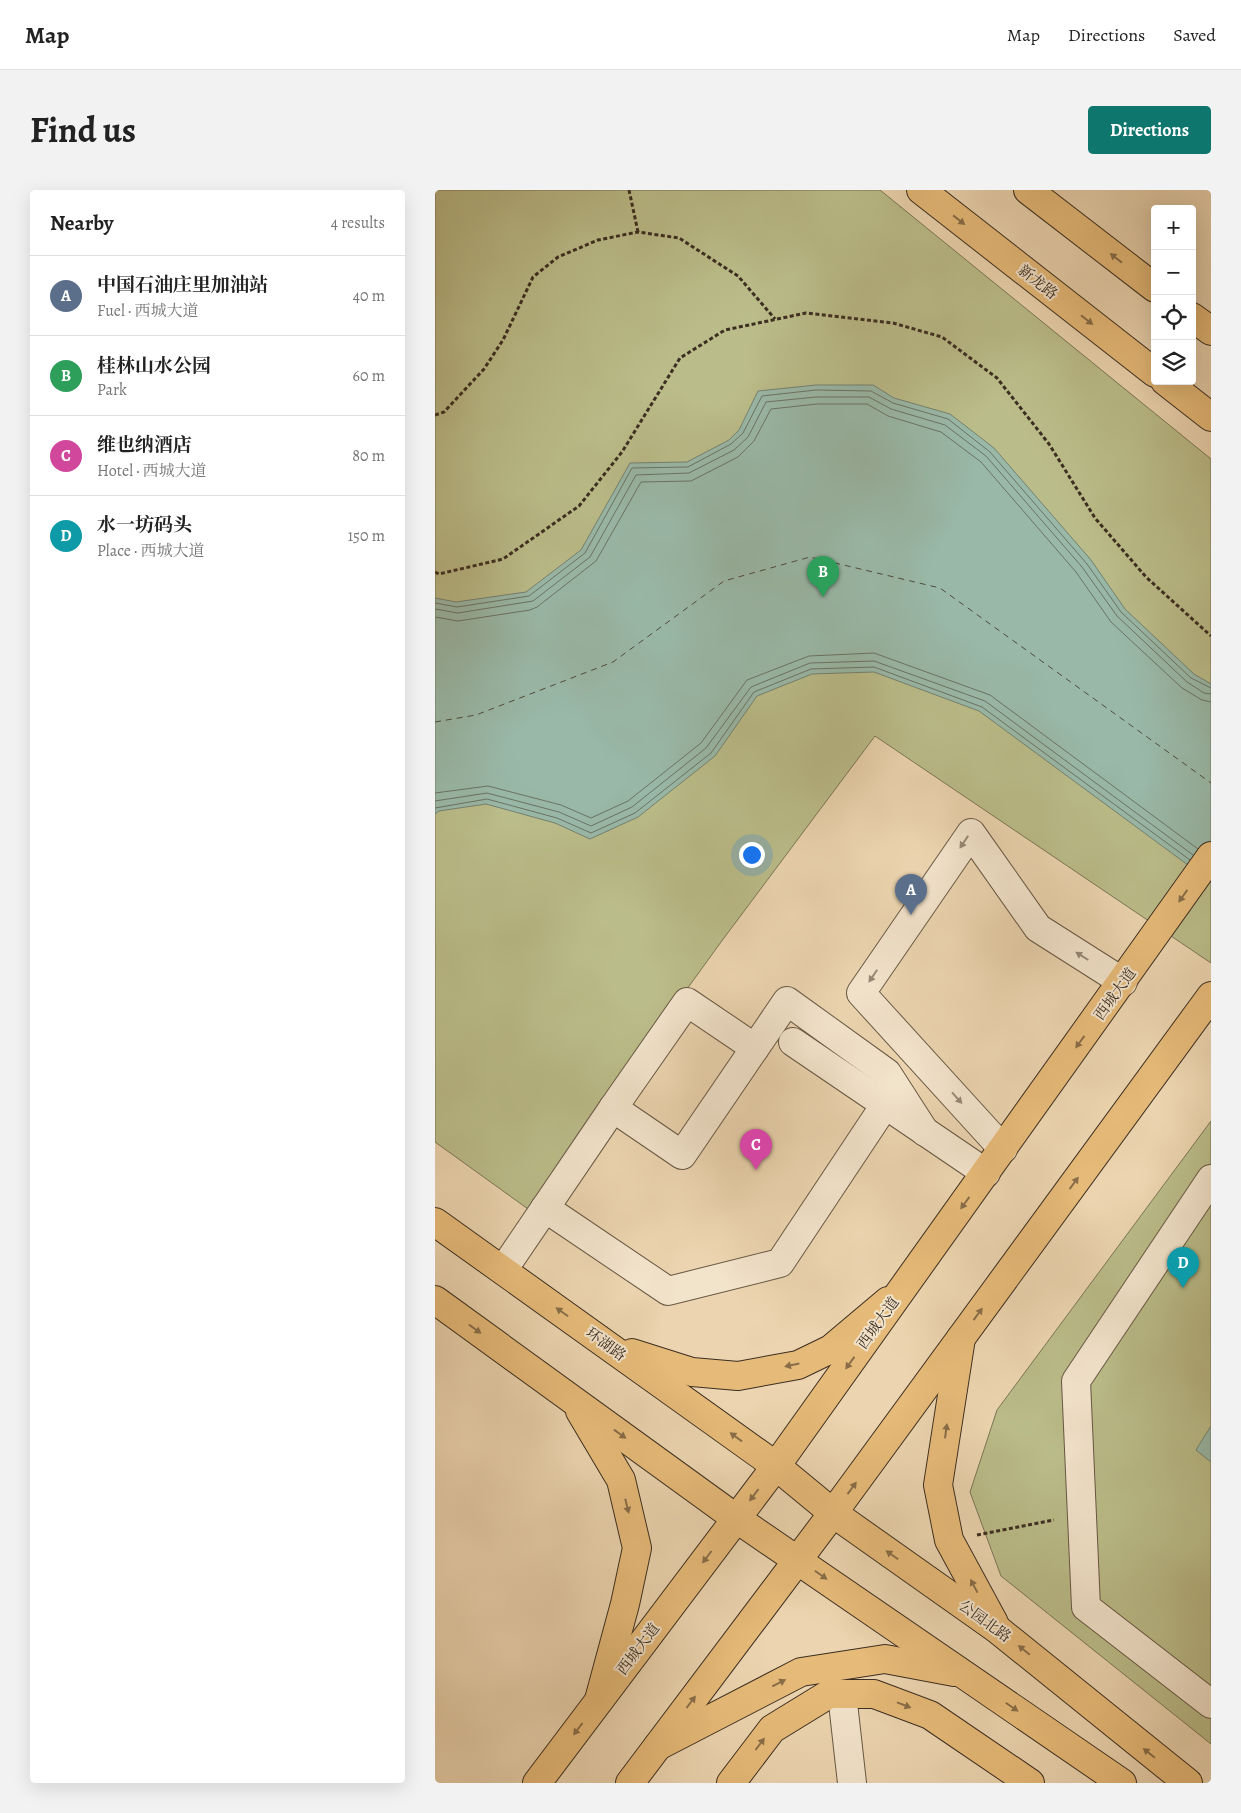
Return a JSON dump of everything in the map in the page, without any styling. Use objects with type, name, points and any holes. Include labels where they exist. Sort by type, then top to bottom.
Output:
[{"type":"main road","name":"新龙路","points":[[921,190],[1151,370]]},
{"type":"main road","points":[[1028,190],[1151,285]]},
{"type":"main road","points":[[1196,319],[1211,331]]},
{"type":"main road","points":[[1170,385],[1211,417]]},
{"type":"main road","name":"西城大道","points":[[537,1783],[776,1466],[1149,946],[1211,856]]},
{"type":"main road","points":[[630,1783],[833,1513],[1211,996]]},
{"type":"main road","name":"环湖路","points":[[435,1222],[776,1466]]},
{"type":"main road","points":[[607,1344],[692,1372],[738,1376],[798,1365],[831,1349],[903,1289]]},
{"type":"main road","points":[[435,1300],[737,1518],[1122,1783]]},
{"type":"main road","points":[[961,1338],[938,1485],[949,1540],[997,1629]]},
{"type":"main road","points":[[574,1401],[621,1480],[637,1548],[625,1604],[599,1701]]},
{"type":"main road","name":"公园北路","points":[[776,1466],[833,1513],[997,1629],[1188,1783]]},
{"type":"main road","points":[[658,1746],[801,1672],[885,1659],[964,1674]]},
{"type":"main road","points":[[731,1783],[772,1729],[829,1694],[874,1694],[930,1715],[1030,1783]]},
{"type":"street","points":[[1003,1149],[861,993],[971,833],[1038,928],[1123,982]]},
{"type":"street","points":[[613,1108],[682,1155],[787,1001],[887,1073],[925,1132]]},
{"type":"street","points":[[503,1270],[687,1002],[755,1048]]},
{"type":"street","points":[[793,1042],[986,1173]]},
{"type":"street","points":[[545,1208],[668,1290],[779,1262],[885,1105]]},
{"type":"street","points":[[1211,1180],[1076,1381],[1086,1607],[1211,1704]]},
{"type":"street","points":[[842,1694],[852,1783]]},
{"type":"path","points":[[629,190],[638,232]]},
{"type":"path","points":[[435,416],[444,412],[484,369],[503,340],[533,277],[558,257],[598,240],[638,232],[679,238],[738,276],[775,319]]},
{"type":"path","points":[[435,572],[439,574],[503,559],[579,506],[621,452],[680,358],[725,330],[806,313],[893,323],[942,337],[997,378],[1049,444],[1095,518],[1146,577],[1211,636]]},
{"type":"path","points":[[949,1540],[1082,1514]]},
{"type":"green space","points":[[435,190],[880,190],[1211,459],[1211,963],[875,736],[721,942],[528,1209],[435,1142]]},
{"type":"green space","points":[[1211,1121],[1211,1744],[1001,1576],[970,1492],[997,1410]]},
{"type":"water","points":[[816,385],[873,385],[894,398],[950,414],[994,448],[1091,560],[1125,609],[1194,674],[1211,684],[1211,882],[979,711],[874,672],[812,674],[757,696],[715,756],[638,817],[590,839],[555,823],[486,804],[439,811],[435,814],[435,598],[456,602],[526,592],[581,550],[630,463],[687,462],[729,440],[739,430],[758,391]]},
{"type":"water","points":[[1211,1426],[1211,1462],[1196,1450]]},
{"type":"ferry route","points":[[435,722],[476,715],[613,662],[724,581],[810,557],[940,588],[1211,783]]},
{"type":"place","name":"桂林山水公园","points":[[823,597]]},
{"type":"place","name":"中国石油庄里加油站","points":[[911,915]]},
{"type":"place","name":"维也纳酒店","points":[[756,1170]]},
{"type":"place","name":"水一坊码头","points":[[1183,1288]]}]
